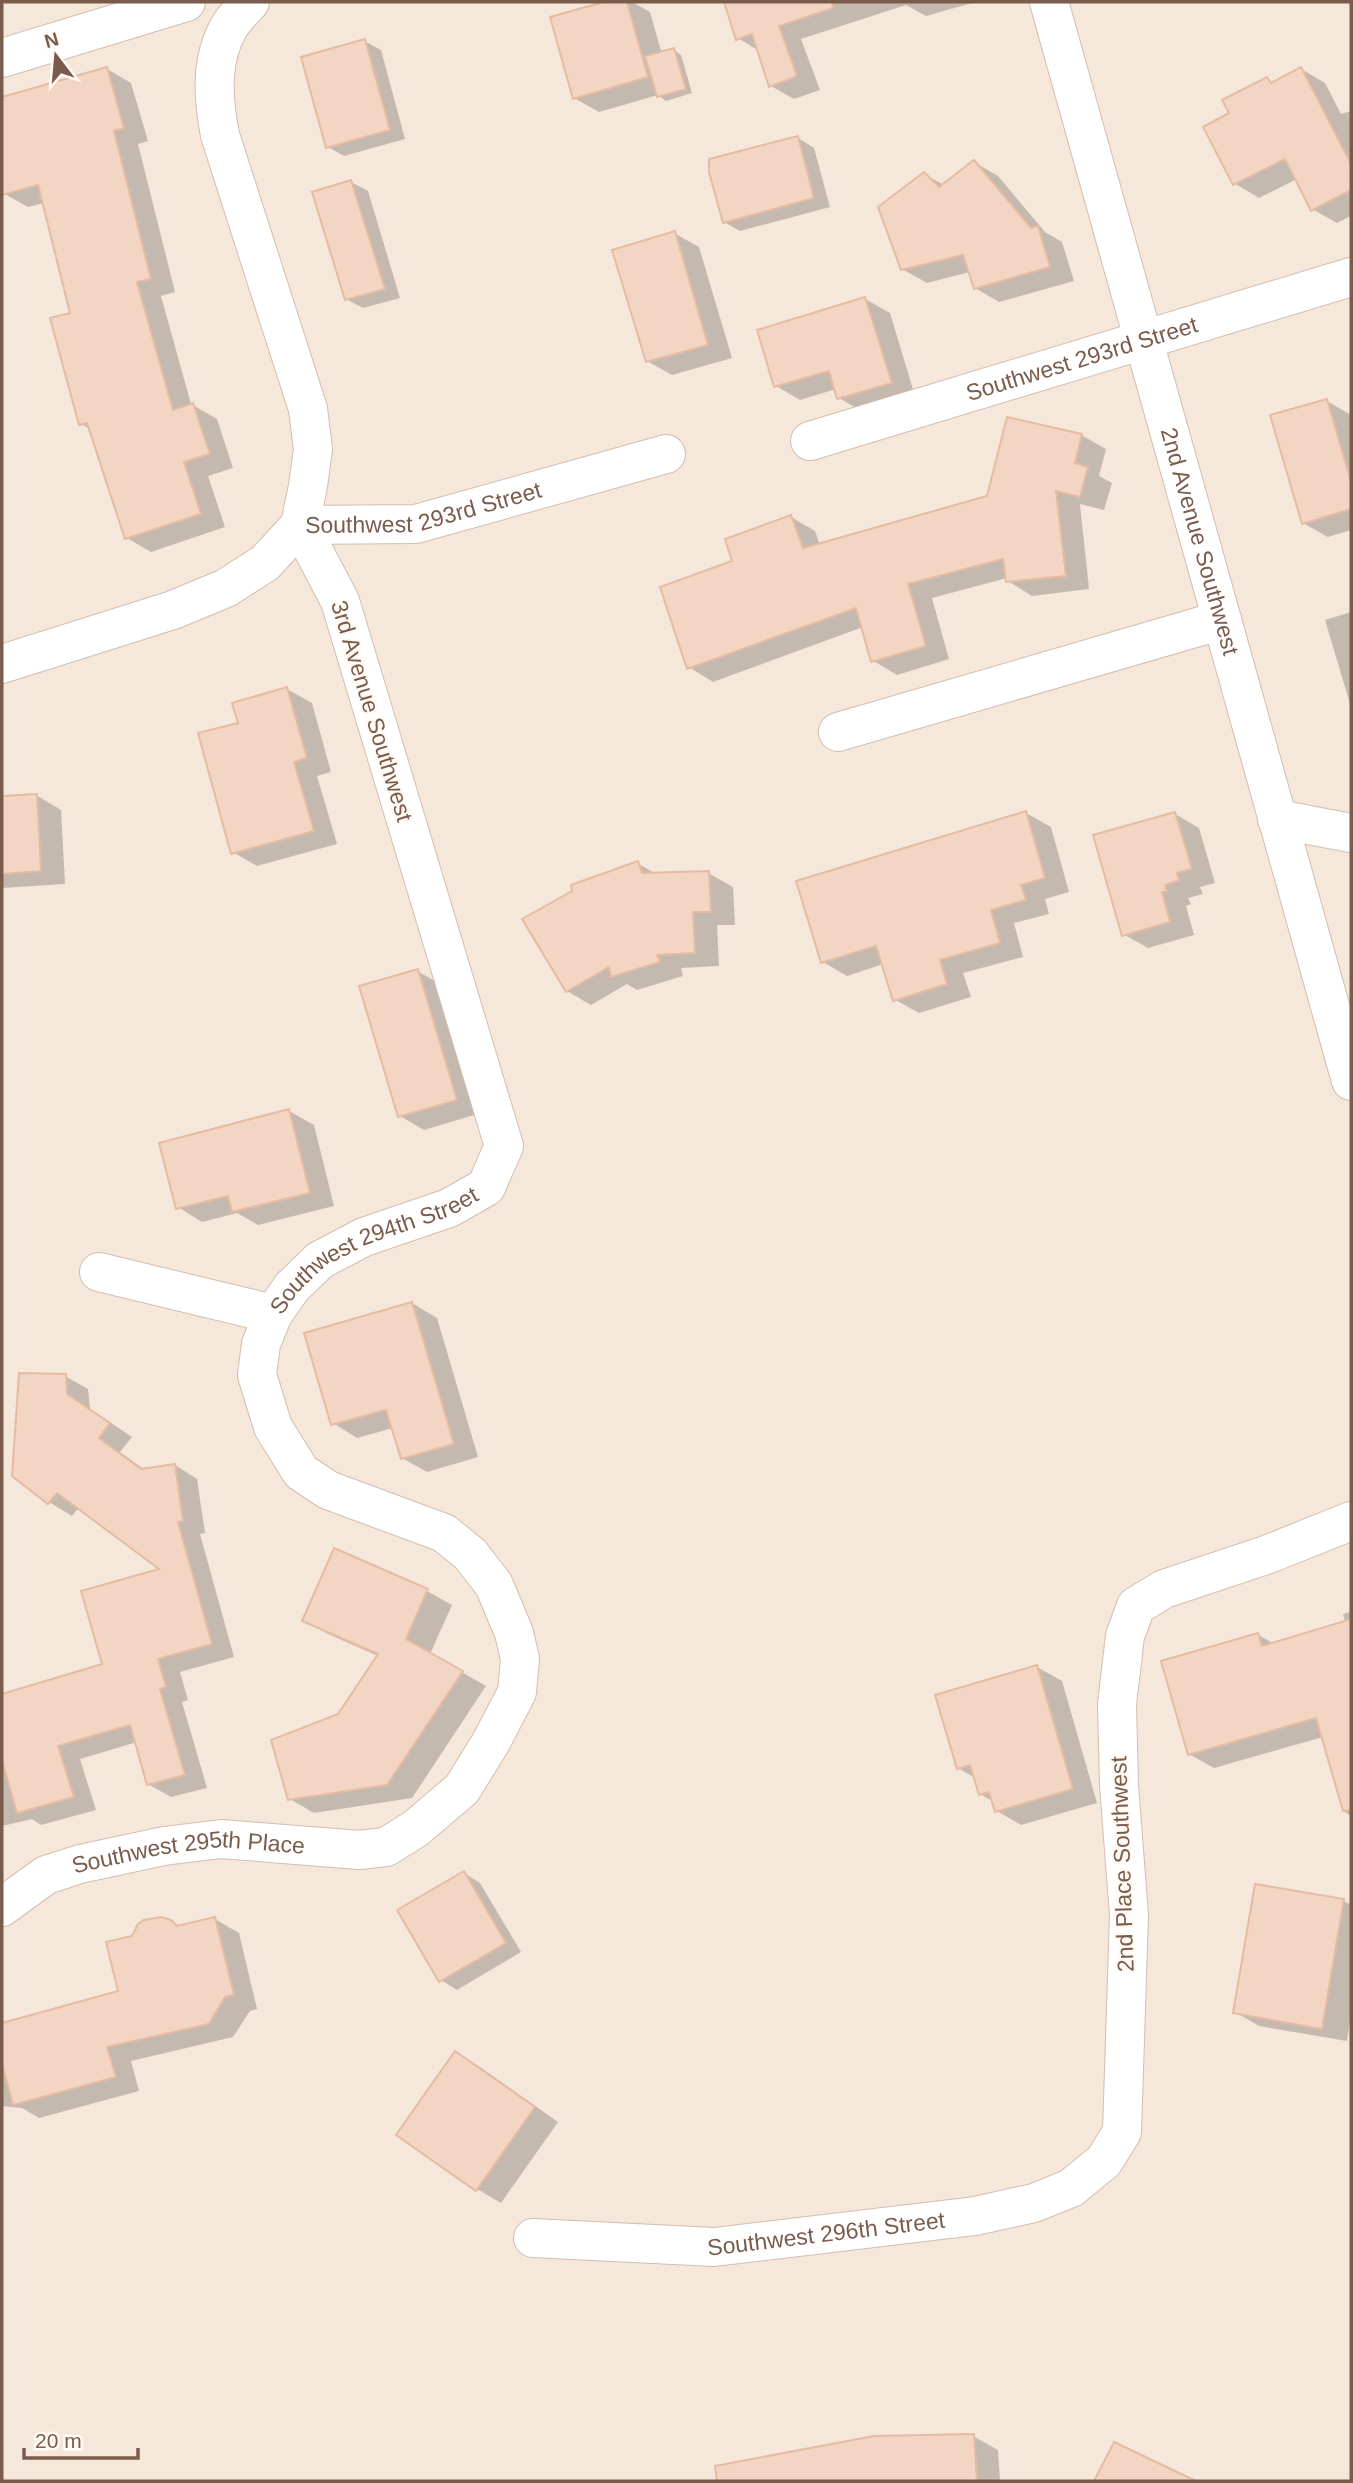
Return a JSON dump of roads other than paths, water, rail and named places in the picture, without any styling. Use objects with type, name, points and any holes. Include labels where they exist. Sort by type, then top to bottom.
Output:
[{"type":"street","points":[[2,58],[186,2]]},
{"type":"street","points":[[250,2],[229,28],[215,66],[214,105],[220,135],[308,409],[313,449],[300,525]]},
{"type":"street","name":"2nd Avenue Southwest","points":[[1049,2],[1351,1081]]},
{"type":"street","name":"Southwest 293rd Street","points":[[810,442],[1351,277]]},
{"type":"street","name":"Southwest 293rd Street","points":[[2,664],[173,610],[226,589],[265,563],[300,525],[416,524],[666,454]]},
{"type":"street","name":"3rd Avenue Southwest","points":[[300,525],[340,601],[504,1146]]},
{"type":"street","points":[[838,732],[1222,620]]},
{"type":"street","points":[[1277,819],[1351,833]]},
{"type":"street","name":"Southwest 294th Street","points":[[99,1272],[273,1314],[292,1287],[320,1260],[364,1237],[449,1208],[486,1186],[504,1146]]},
{"type":"street","name":"Southwest 295th Place","points":[[2,1907],[46,1875],[80,1864],[164,1846],[221,1839],[359,1850],[386,1847],[415,1829],[462,1789],[517,1692],[520,1659],[514,1633],[494,1585],[470,1554],[444,1533],[328,1490],[301,1472],[273,1427],[257,1375],[261,1343],[273,1314]]},
{"type":"street","name":"2nd Place Southwest","points":[[1104,2161],[1122,2132],[1129,1915],[1119,1785],[1117,1704],[1125,1636],[1136,1606],[1164,1589],[1266,1555],[1351,1521]]},
{"type":"street","name":"Southwest 296th Street","points":[[533,2238],[714,2247],[975,2216],[1034,2203],[1071,2188],[1104,2161]]}]
